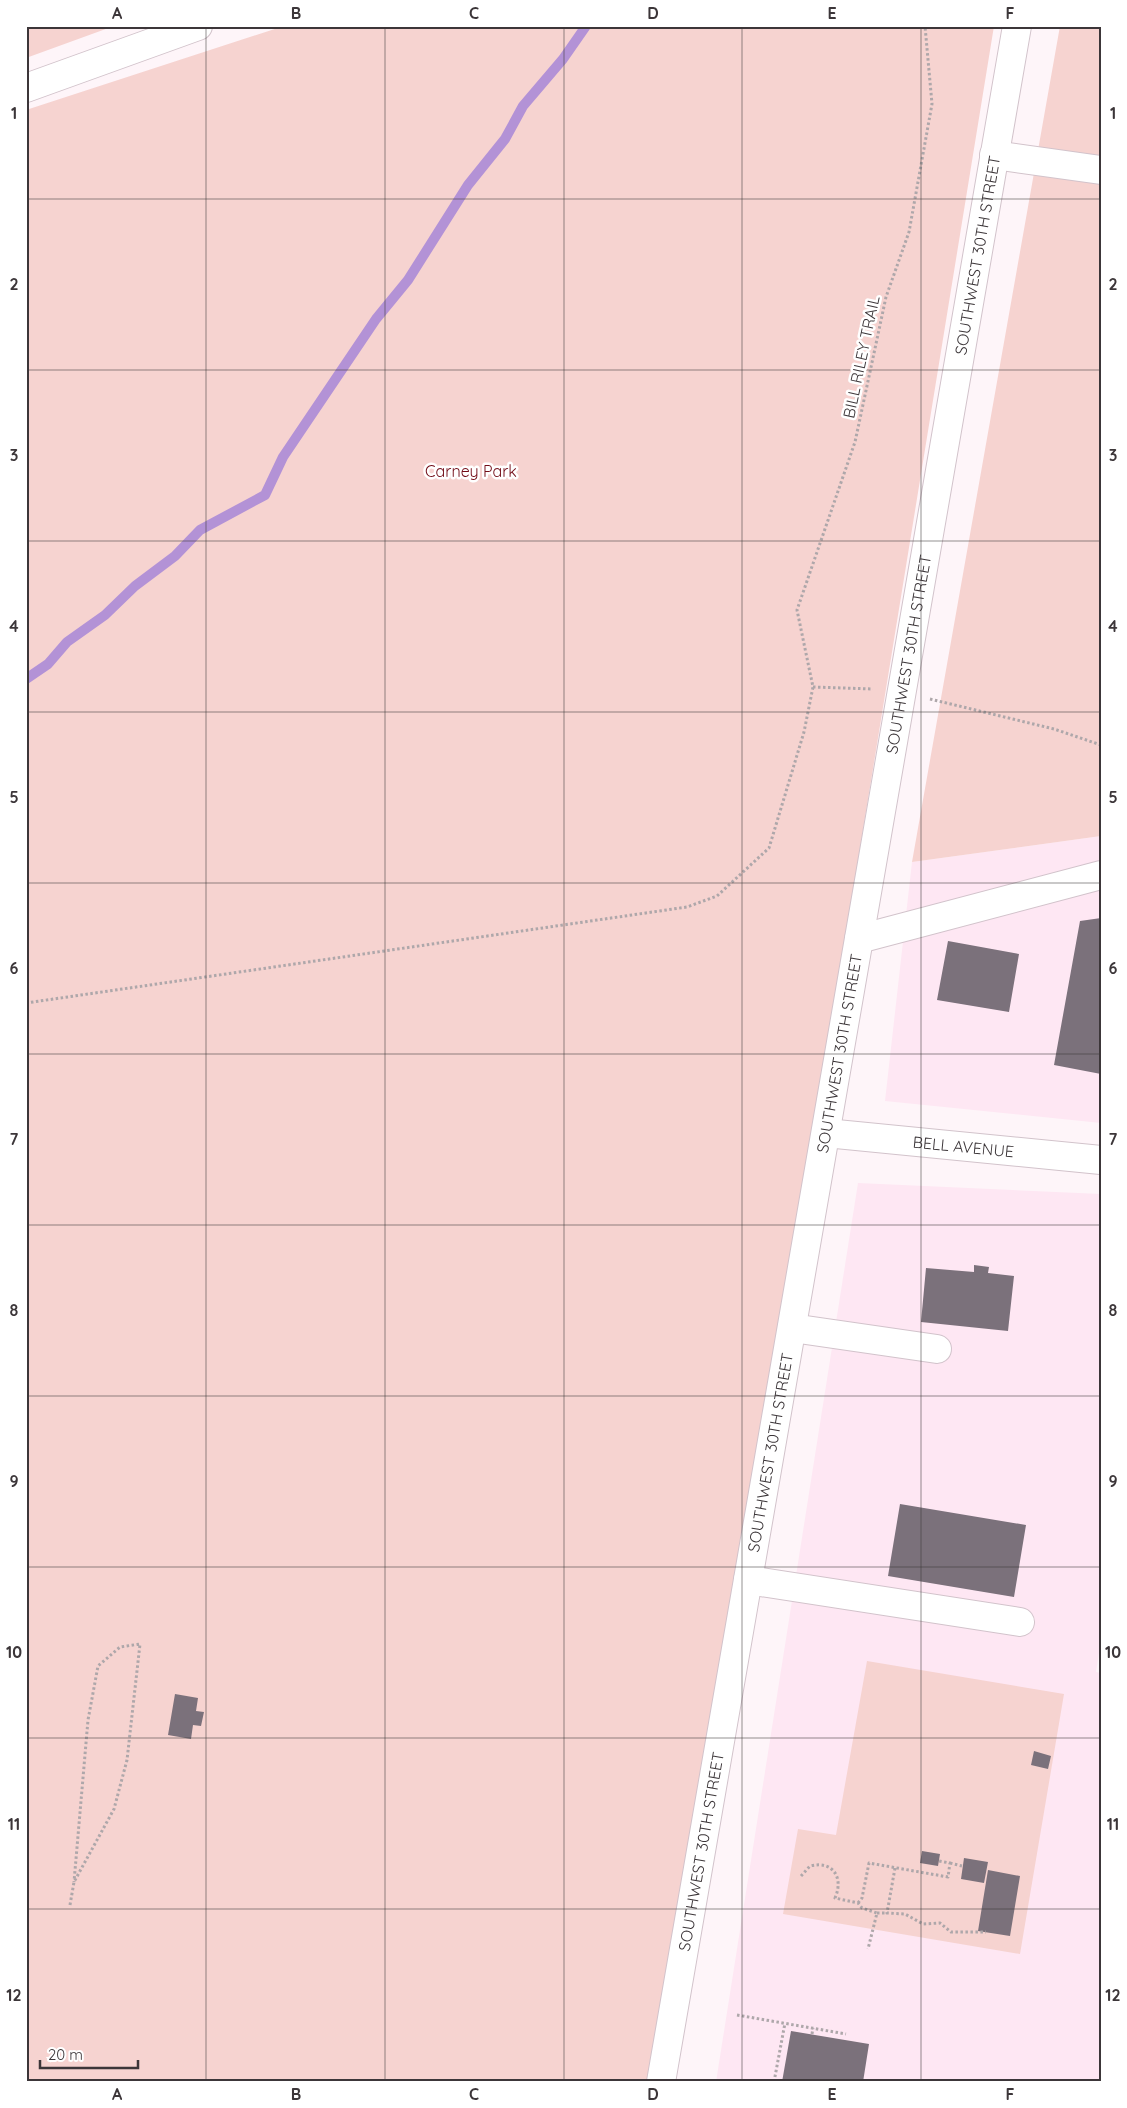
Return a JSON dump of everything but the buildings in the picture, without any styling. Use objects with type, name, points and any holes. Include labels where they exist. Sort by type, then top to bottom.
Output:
[{"type":"street","points":[[26,88],[198,26]]},
{"type":"street","name":"SOUTHWEST 30TH STREET","points":[[660,2082],[1017,26]]},
{"type":"street","points":[[994,155],[1101,170]]},
{"type":"street","points":[[859,939],[1101,875]]},
{"type":"street","name":"BELL AVENUE","points":[[826,1133],[1101,1160]]},
{"type":"street","points":[[792,1328],[937,1349]]},
{"type":"street","points":[[748,1580],[1020,1622]]},
{"type":"path","name":"BILL RILEY TRAIL","points":[[814,687],[797,610],[856,442],[886,297],[910,232],[932,104],[925,26]]},
{"type":"path","points":[[26,1003],[687,907],[717,896],[769,848],[804,732],[814,687],[901,692],[1054,729],[1101,745]]},
{"type":"path","points":[[70,1905],[74,1882],[88,1720],[98,1666],[120,1647],[140,1644],[127,1760],[114,1809],[74,1882]]},
{"type":"path","points":[[939,1861],[962,1866]]},
{"type":"path","points":[[858,1903],[862,1898],[869,1863],[948,1877],[950,1863]]},
{"type":"path","points":[[801,1876],[810,1866],[826,1865],[834,1870],[838,1877],[839,1889],[835,1898],[858,1903],[862,1908],[877,1913],[905,1914],[923,1924],[940,1923],[951,1932],[986,1932]]},
{"type":"path","points":[[887,1913],[895,1868]]},
{"type":"path","points":[[868,1949],[877,1913]]},
{"type":"path","points":[[737,2015],[846,2034]]},
{"type":"path","points":[[774,2082],[785,2023]]},
{"type":"path","points":[[812,2034],[813,2028]]},
{"type":"shaded area","points":[[1101,836],[1101,1123],[885,1101],[912,862]]},
{"type":"shaded area","points":[[858,1183],[1101,1194],[1101,1640],[1096,1672],[1101,1673],[1101,2082],[716,2082]]},
{"type":"green space","points":[[26,26],[114,26],[26,58]]},
{"type":"green space","name":"Carney Park","points":[[284,26],[994,26],[659,2082],[26,2082],[26,110]]},
{"type":"green space","points":[[1060,26],[1101,26],[1101,836],[912,862]]},
{"type":"green space","points":[[867,1661],[1064,1694],[1020,1954],[783,1914],[798,1829],[836,1835]]},
{"type":"waterway","points":[[26,679],[48,664],[67,642],[105,615],[135,586],[175,556],[200,530],[265,495],[283,457],[376,319],[408,280],[468,185],[505,139],[523,106],[563,59],[586,26]]}]
